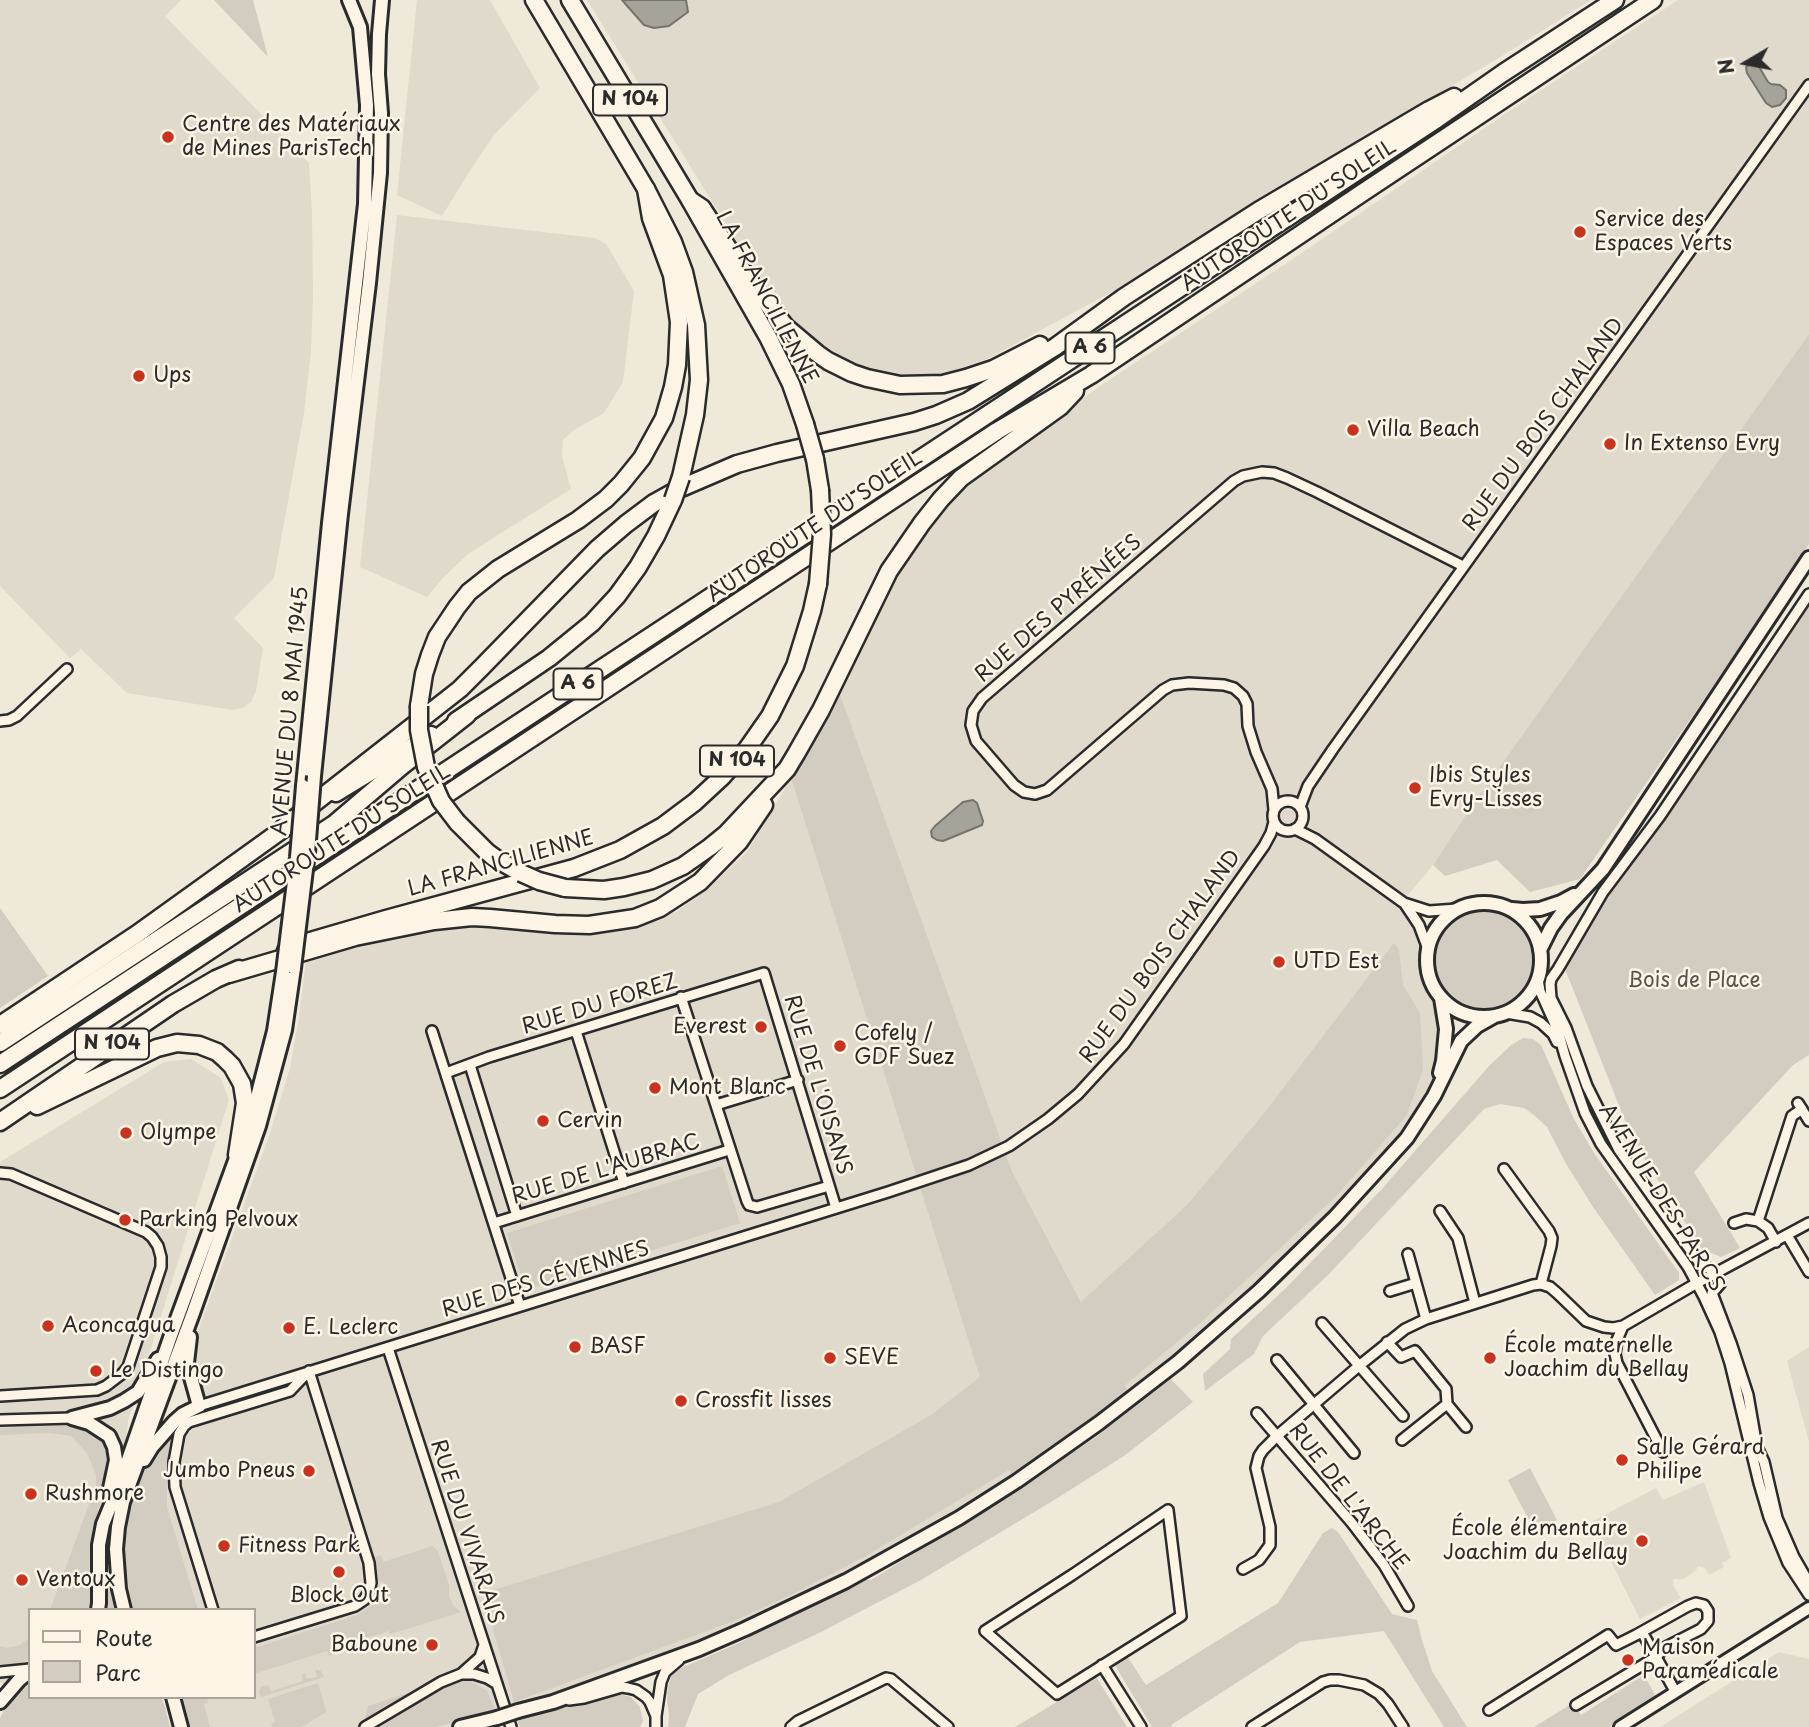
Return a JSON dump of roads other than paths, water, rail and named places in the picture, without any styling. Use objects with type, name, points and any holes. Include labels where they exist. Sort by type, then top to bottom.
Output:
[{"type":"highway","name":"N 104","points":[[0,1025],[137,934],[285,826],[384,763],[467,715],[549,658],[592,623],[628,581],[648,552],[673,500],[692,433],[699,362],[689,289],[678,254],[646,189],[534,0]]},
{"type":"highway","name":"LA FRANCILIENNE","points":[[0,1123],[173,1004],[229,974],[307,943],[574,867],[620,850],[663,826],[695,802],[747,749],[770,716],[795,666],[813,611],[818,584],[822,534],[820,490],[805,424],[791,384],[772,345],[570,0]]},
{"type":"highway","name":"AUTOROUTE DU SOLEIL","points":[[0,1064],[1615,0]]},
{"type":"highway","name":"AUTOROUTE DU SOLEIL","points":[[0,1089],[997,431],[1091,375],[1653,0]]},
{"type":"highway","points":[[690,201],[702,208],[756,290],[786,327],[828,361],[867,378],[900,385],[930,385],[956,381],[1027,353],[1124,297],[1337,163],[1429,110],[1503,73]]},
{"type":"highway","points":[[646,189],[651,218],[672,275],[679,322],[677,365],[664,418],[642,458],[606,499],[578,520],[498,569],[469,592],[446,622],[424,674],[419,706],[419,730],[426,767],[442,802],[457,822],[487,852],[539,881],[565,888],[592,890],[624,887],[652,880],[683,866],[726,834],[787,769]]},
{"type":"highway","points":[[285,826],[460,689],[597,549],[654,503],[737,464],[914,422],[952,408],[1055,347],[1124,297]]},
{"type":"highway","points":[[229,974],[355,937],[434,922],[472,917],[589,925],[622,921],[648,914],[691,890],[728,855],[787,769],[821,710],[884,580],[922,523],[961,478],[1060,407],[1091,375]]},
{"type":"highway","points":[[0,1043],[334,824],[467,715]]},
{"type":"highway","points":[[0,1123],[143,1054],[168,1045],[188,1043],[217,1052],[232,1066],[242,1084],[245,1103],[237,1155]]},
{"type":"main road","name":"AVENUE DU 8 MAI 1945","points":[[124,1608],[116,1549],[120,1514],[127,1487],[193,1313],[259,1126],[285,1030],[293,891],[303,786],[331,499],[365,204],[367,105],[360,27],[349,0]]},
{"type":"main road","name":"AVENUE DU 8 MAI 1945","points":[[98,1608],[99,1545],[103,1524],[254,1110],[288,970],[308,853],[341,514],[380,173],[381,113],[378,74],[382,0]]},
{"type":"main road","points":[[1540,950],[1560,914],[1603,869],[1809,558]]},
{"type":"main road","points":[[1499,1015],[1478,1017],[1466,1014],[1447,1004],[1434,988],[1428,972],[1427,949],[1437,926],[1457,909],[1480,902],[1512,909],[1540,909],[1584,891]]},
{"type":"main road","points":[[460,1727],[552,1702],[699,1649],[835,1587],[959,1518],[1017,1481],[1178,1362],[1288,1263],[1335,1217],[1407,1138],[1434,1096],[1461,1041],[1477,1026],[1525,1000],[1538,979],[1540,950],[1534,931],[1512,909]]},
{"type":"main road","points":[[1434,1096],[1446,1039],[1446,1019],[1441,997]]},
{"type":"main road","points":[[127,1487],[159,1439],[183,1414],[199,1406],[187,1363],[193,1313]]},
{"type":"main road","points":[[72,1418],[110,1408],[138,1392],[170,1338]]},
{"type":"main road","points":[[72,1418],[99,1428],[109,1436],[114,1447],[116,1460],[103,1524]]},
{"type":"main road","points":[[0,1702],[28,1672]]},
{"type":"main road","points":[[174,1699],[181,1727]]},
{"type":"street","name":"RUE DU BOIS CHALAND","points":[[1288,801],[1308,786],[1809,85]]},
{"type":"street","name":"RUE DES PYRÉNÉES","points":[[1274,810],[1272,789],[1251,738],[1247,704],[1234,688],[1224,685],[1172,685],[1047,790],[1035,793],[1024,792],[1014,785],[976,741],[971,718],[982,698],[1234,481],[1243,477],[1262,472],[1274,473],[1463,566]]},
{"type":"street","points":[[1809,594],[1660,816],[1603,892],[1550,984],[1552,998],[1587,1086],[1619,1150],[1698,1261],[1712,1270],[1720,1284],[1712,1293],[1748,1395],[1759,1451],[1777,1518],[1809,1583]]},
{"type":"street","points":[[0,721],[17,716],[67,669]]},
{"type":"street","name":"RUE DU BOIS CHALAND","points":[[1301,812],[1308,786]]},
{"type":"street","name":"RUE DES PYRÉNÉES","points":[[1272,789],[1288,801]]},
{"type":"street","points":[[1264,846],[1274,822],[1274,810],[1277,805],[1288,801],[1301,812],[1315,839]]},
{"type":"street","points":[[1264,846],[1299,826],[1301,812]]},
{"type":"street","points":[[1274,822],[1280,829],[1315,839],[1404,903],[1429,911],[1457,909]]},
{"type":"street","name":"RUE DU BOIS CHALAND","points":[[903,1187],[969,1165],[1009,1146],[1079,1094],[1124,1044],[1264,846]]},
{"type":"street","points":[[1404,903],[1419,926],[1427,949]]},
{"type":"street","name":"RUE DU FOREZ","points":[[446,1073],[764,973]]},
{"type":"street","name":"RUE DE L'OISANS","points":[[764,973],[836,1208]]},
{"type":"street","name":"AVENUE DES PARCS","points":[[1538,979],[1584,1113],[1601,1144],[1698,1283],[1720,1332],[1769,1517],[1788,1563],[1809,1595]]},
{"type":"street","points":[[681,997],[749,1205],[766,1205],[829,1186]]},
{"type":"street","name":"AVENUE DES PARCS","points":[[1499,1015],[1530,1017],[1541,1023],[1553,1034],[1565,1056]]},
{"type":"street","points":[[432,1031],[520,1306]]},
{"type":"street","points":[[576,1031],[624,1183]]},
{"type":"street","points":[[470,1065],[516,1216]]},
{"type":"street","points":[[716,1105],[798,1080]]},
{"type":"street","points":[[1758,1221],[1792,1116],[1800,1106],[1809,1121]]},
{"type":"street","name":"RUE DE L'AUBRAC","points":[[494,1223],[730,1150]]},
{"type":"street","points":[[1504,1169],[1552,1238],[1541,1284]]},
{"type":"street","points":[[0,1173],[11,1174],[146,1232],[158,1246],[161,1266],[128,1367],[106,1386],[97,1390],[0,1396]]},
{"type":"street","name":"RUE DES CÉVENNES","points":[[199,1406],[903,1187]]},
{"type":"street","points":[[1440,1211],[1458,1238],[1475,1303]]},
{"type":"street","points":[[1734,1223],[1746,1219],[1758,1221],[1768,1228],[1776,1242]]},
{"type":"street","points":[[1243,1569],[1259,1560],[1270,1545],[1270,1527],[1255,1468],[1263,1450],[1405,1329],[1426,1319],[1541,1284],[1550,1287],[1586,1321],[1604,1327],[1623,1326],[1809,1223]]},
{"type":"street","points":[[1441,1235],[1450,1226]]},
{"type":"street","points":[[1787,1236],[1809,1272]]},
{"type":"street","points":[[1408,1254],[1426,1319]]},
{"type":"street","points":[[1390,1292],[1416,1283]]},
{"type":"street","points":[[1322,1322],[1403,1416]]},
{"type":"street","points":[[1623,1326],[1617,1340],[1617,1363],[1663,1452]]},
{"type":"street","points":[[1387,1342],[1401,1357],[1415,1351],[1446,1389],[1447,1404],[1466,1427]]},
{"type":"street","name":"RUE DU VIVARAIS","points":[[388,1348],[511,1727]]},
{"type":"street","points":[[1276,1360],[1354,1453]]},
{"type":"street","points":[[212,1608],[175,1487],[174,1462],[179,1434],[189,1422],[290,1391],[309,1371],[369,1563],[371,1583],[364,1600],[355,1606],[256,1636]]},
{"type":"street","points":[[1402,1440],[1447,1404]]},
{"type":"street","name":"RUE DE L'ARCHE","points":[[1257,1413],[1352,1523],[1384,1566],[1408,1606]]},
{"type":"street","points":[[0,1420],[72,1418]]},
{"type":"street","points":[[1168,1510],[1181,1616],[1102,1665],[1056,1694],[985,1631],[1168,1510]]},
{"type":"street","points":[[1489,1710],[1608,1635],[1616,1645],[1696,1603],[1704,1605],[1708,1611],[1708,1620],[1701,1629],[1664,1648],[1656,1657],[1576,1705]]},
{"type":"street","points":[[1620,1727],[1809,1608]]},
{"type":"street","points":[[1642,1632],[1675,1691]]},
{"type":"street","points":[[365,1727],[441,1682],[461,1674],[480,1657],[484,1645]]},
{"type":"street","points":[[656,1727],[660,1682],[665,1672],[699,1649]]},
{"type":"street","points":[[1102,1665],[1140,1727]]},
{"type":"street","points":[[0,1672],[28,1670]]},
{"type":"street","points":[[461,1674],[474,1674],[497,1684]]},
{"type":"street","points":[[791,1727],[798,1721],[886,1678],[891,1679],[948,1727]]},
{"type":"street","points":[[1252,1727],[1330,1680],[1364,1685],[1379,1694],[1403,1727]]},
{"type":"street","points":[[552,1702],[584,1698],[622,1687],[636,1690],[646,1697],[656,1716]]},
{"type":"place","name":"Centre des Matériaux de Mines ParisTech","points":[[168,137]]},
{"type":"place","name":"Service des Espaces Verts","points":[[1580,232]]},
{"type":"place","name":"Ups","points":[[139,376]]},
{"type":"place","name":"Villa Beach","points":[[1353,430]]},
{"type":"place","name":"In Extenso Evry","points":[[1610,444]]},
{"type":"place","name":"Ibis Styles Evry-Lisses","points":[[1415,788]]},
{"type":"place","name":"UTD Est","points":[[1279,962]]},
{"type":"place","name":"Everest","points":[[761,1027]]},
{"type":"place","name":"Cofely / GDF Suez","points":[[840,1046]]},
{"type":"place","name":"Mont Blanc","points":[[655,1088]]},
{"type":"place","name":"Cervin","points":[[543,1121]]},
{"type":"place","name":"Olympe","points":[[126,1133]]},
{"type":"place","name":"Parking Pelvoux","points":[[125,1220]]},
{"type":"place","name":"Aconcagua","points":[[48,1326]]},
{"type":"place","name":"E. Leclerc","points":[[289,1328]]},
{"type":"place","name":"BASF","points":[[575,1347]]},
{"type":"place","name":"SEVE","points":[[830,1358]]},
{"type":"place","name":"École maternelle Joachim du Bellay","points":[[1490,1358]]},
{"type":"place","name":"Le Distingo","points":[[96,1371]]},
{"type":"place","name":"Crossfit lisses","points":[[681,1401]]},
{"type":"place","name":"Salle Gérard Philipe","points":[[1622,1460]]},
{"type":"place","name":"Jumbo Pneus","points":[[309,1471]]},
{"type":"place","name":"Rushmore","points":[[31,1494]]},
{"type":"place","name":"École élémentaire Joachim du Bellay","points":[[1642,1541]]},
{"type":"place","name":"Fitness Park","points":[[224,1546]]},
{"type":"place","name":"Block Out","points":[[339,1572]]},
{"type":"place","name":"Ventoux","points":[[22,1580]]},
{"type":"place","name":"Baboune","points":[[432,1645]]},
{"type":"place","name":"Maison Paramédicale","points":[[1628,1660]]},
{"type":"park label","name":"Bois de Place","points":[[1694,981]]}]
